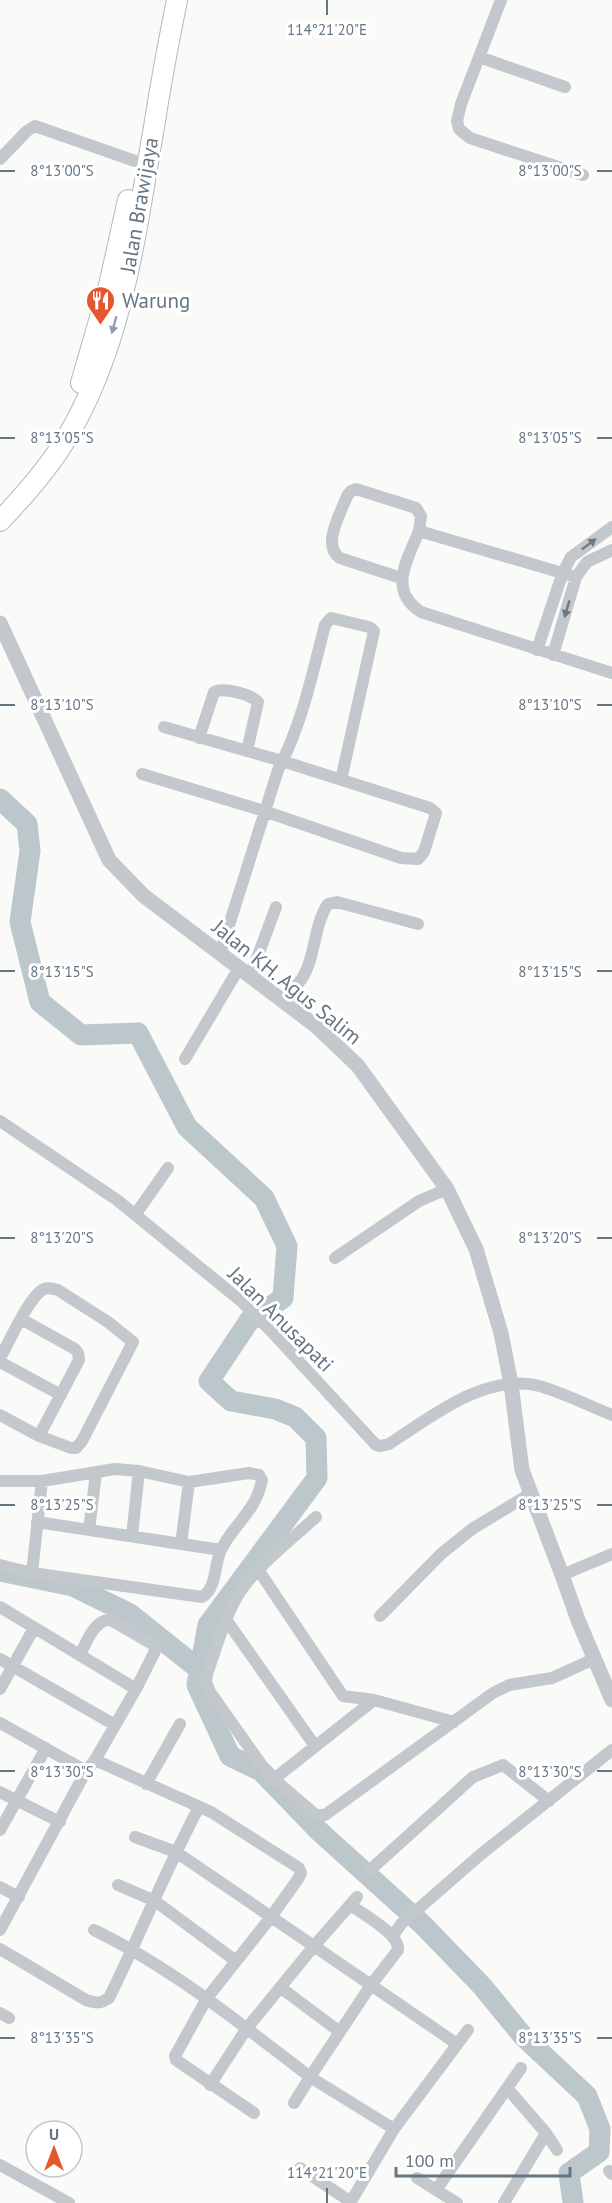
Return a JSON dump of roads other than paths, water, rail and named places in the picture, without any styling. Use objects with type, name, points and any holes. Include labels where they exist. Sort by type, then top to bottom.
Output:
[{"type":"highway","name":"Jalan Brawijaya","points":[[0,520],[46,468],[66,440],[95,382],[110,343],[123,295],[156,76],[164,0]]},
{"type":"highway","name":"Jalan Brawijaya","points":[[0,501],[41,454],[84,377],[108,290],[135,161],[177,0]]},
{"type":"street","points":[[501,0],[461,104],[457,121],[459,129],[470,138],[583,175]]},
{"type":"street","points":[[479,57],[565,87]]},
{"type":"street","points":[[0,159],[27,131],[35,126],[135,161]]},
{"type":"street","points":[[401,578],[340,558],[333,551],[331,541],[347,496],[351,491],[356,489],[416,508],[421,516],[419,531],[401,578],[412,606],[421,612],[612,673]]},
{"type":"street","points":[[537,650],[562,575],[571,557],[612,526]]},
{"type":"street","points":[[419,531],[562,575],[576,577]]},
{"type":"street","points":[[553,655],[576,577],[586,562],[612,550]]},
{"type":"street","points":[[220,954],[264,811],[282,761],[292,742],[327,621],[331,618],[369,627],[374,631],[341,780]]},
{"type":"street","name":"Jalan KH. Agus Salim","points":[[0,623],[109,860],[144,896],[316,1026],[358,1066],[447,1189],[476,1249],[501,1333],[511,1384],[522,1470],[578,1620],[612,1700]]},
{"type":"street","points":[[200,738],[214,692],[222,690],[254,698],[258,702],[247,751]]},
{"type":"street","points":[[142,774],[264,811],[401,858],[414,860],[421,857],[424,852],[436,813],[434,811],[282,761],[164,727]]},
{"type":"street","points":[[280,999],[295,987],[305,974],[328,904],[337,902],[418,924]]},
{"type":"street","points":[[184,1059],[245,973],[276,907]]},
{"type":"street","name":"Jalan Anusapati","points":[[0,1121],[117,1200],[241,1301],[368,1438],[381,1446],[389,1444],[456,1402],[486,1390],[511,1384]]},
{"type":"street","points":[[135,1215],[168,1168]]},
{"type":"street","points":[[334,1258],[409,1207],[447,1189]]},
{"type":"street","points":[[0,1415],[39,1436],[71,1448],[80,1445],[133,1342],[108,1322],[58,1290],[51,1288],[44,1289],[34,1298],[0,1360],[61,1395]]},
{"type":"street","points":[[21,1319],[75,1349],[78,1353],[79,1360],[39,1436]]},
{"type":"street","points":[[511,1384],[538,1386],[612,1415]]},
{"type":"street","points":[[0,1481],[42,1481],[115,1469],[139,1471],[189,1482],[249,1473],[255,1473],[261,1478],[260,1491],[254,1505],[221,1550],[208,1593],[202,1597],[32,1573],[0,1565]]},
{"type":"street","points":[[132,1536],[139,1471]]},
{"type":"street","points":[[89,1530],[96,1473]]},
{"type":"street","points":[[32,1573],[42,1481]]},
{"type":"street","points":[[181,1544],[189,1482]]},
{"type":"street","points":[[380,1616],[441,1554],[465,1535],[530,1494]]},
{"type":"street","points":[[316,1517],[240,1592],[227,1621],[206,1682],[210,1692],[268,1774],[308,1810],[322,1816],[493,1694],[509,1685],[552,1678],[594,1659]]},
{"type":"street","points":[[38,1522],[221,1550]]},
{"type":"street","points":[[562,1575],[612,1554]]},
{"type":"street","points":[[259,1571],[343,1696],[357,1713]]},
{"type":"street","points":[[0,1607],[136,1689]]},
{"type":"street","points":[[0,1930],[86,1771],[95,1760],[136,1689],[154,1655],[154,1644],[111,1620],[105,1619],[98,1623],[80,1655]]},
{"type":"street","points":[[227,1621],[315,1746]]},
{"type":"street","points":[[0,1689],[34,1628]]},
{"type":"street","points":[[0,1659],[115,1725]]},
{"type":"street","points":[[343,1696],[374,1700],[454,1722]]},
{"type":"street","points":[[274,1779],[374,1700]]},
{"type":"street","points":[[0,1723],[86,1771]]},
{"type":"street","points":[[146,1784],[180,1724]]},
{"type":"street","points":[[0,1830],[46,1748]]},
{"type":"street","points":[[393,1936],[401,1924],[480,1855],[612,1750]]},
{"type":"street","points":[[95,1760],[211,1812],[299,1868],[300,1876],[207,1998],[175,2056],[176,2060],[210,2085],[254,2114]]},
{"type":"street","points":[[369,1870],[481,1772],[502,1765],[549,1801]]},
{"type":"street","points":[[0,1792],[60,1822]]},
{"type":"street","points":[[0,1949],[86,2000],[100,2003],[109,1998],[199,1807]]},
{"type":"street","points":[[135,1837],[176,1852],[457,2044]]},
{"type":"street","points":[[118,1885],[155,1901],[236,1961]]},
{"type":"street","points":[[0,1887],[19,1897]]},
{"type":"street","points":[[210,2085],[247,2028],[354,1901],[393,1936],[399,1944],[398,1950],[371,1985],[294,2103]]},
{"type":"street","points":[[94,1930],[133,1949],[207,1998],[310,2077],[394,2129]]},
{"type":"street","points":[[281,1988],[340,2032]]},
{"type":"street","points":[[300,2168],[351,2203],[394,2129],[468,2030]]},
{"type":"street","points":[[436,2190],[521,2068]]},
{"type":"street","points":[[507,2088],[546,2133],[557,2150]]},
{"type":"street","points":[[504,2203],[546,2133]]},
{"type":"street","points":[[0,2165],[69,2203]]},
{"type":"street","points":[[417,2178],[458,2203]]},
{"type":"waterway","points":[[0,799],[27,824],[30,851],[20,922],[40,1002],[81,1035],[138,1033],[187,1127],[264,1198],[287,1246],[283,1298],[249,1321],[209,1381],[231,1401],[275,1409],[295,1417],[316,1438],[317,1478],[208,1625],[197,1685],[230,1756],[261,1771],[319,1831],[423,1925],[482,1986],[523,2036],[587,2096],[600,2129],[599,2152],[569,2173],[573,2203]]},
{"type":"waterway","points":[[0,1571],[73,1586],[130,1614],[200,1670]]},
{"type":"place","name":"Warung","points":[[101,326]]}]
